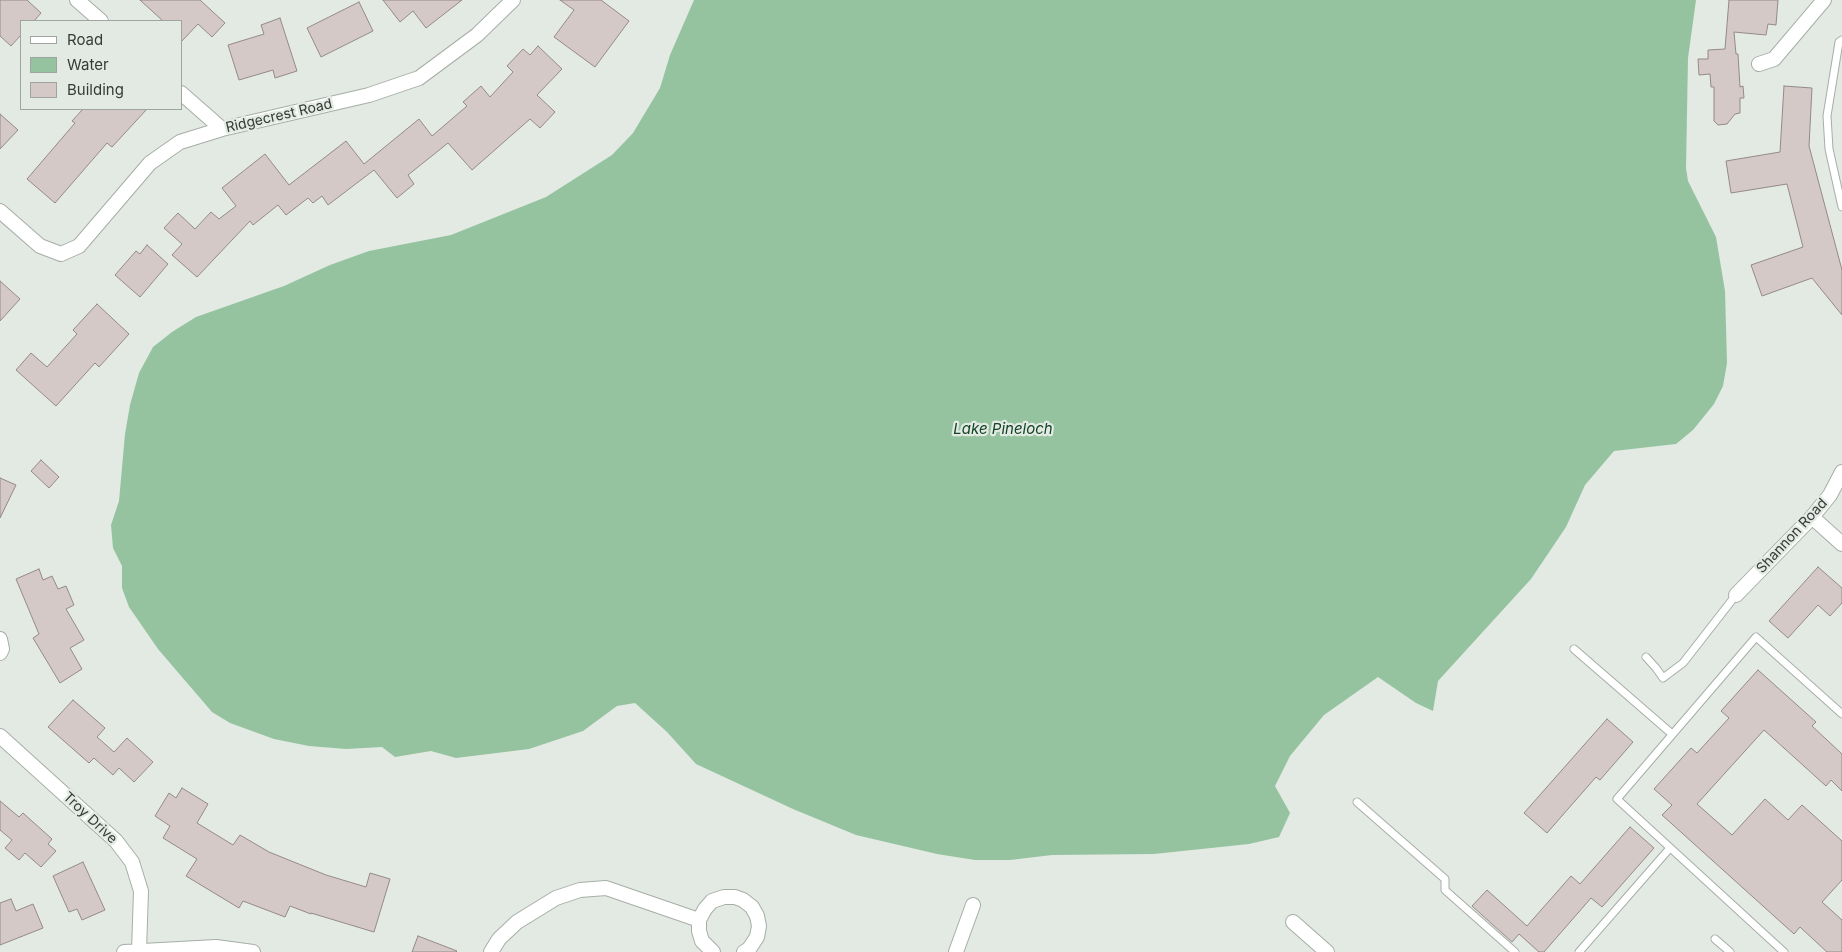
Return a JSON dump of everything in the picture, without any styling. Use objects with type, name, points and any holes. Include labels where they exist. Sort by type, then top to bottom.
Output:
[{"type":"street","points":[[77,0],[100,20]]},
{"type":"street","name":"Ridgecrest Road","points":[[0,210],[40,246],[61,254],[79,246],[150,163],[180,142],[222,129],[369,94],[420,78],[477,35],[513,0]]},
{"type":"street","points":[[1759,64],[1774,59],[1824,0]]},
{"type":"street","points":[[182,93],[222,129]]},
{"type":"street","name":"Shannon Road","points":[[1736,595],[1812,517],[1830,495],[1842,472]]},
{"type":"street","points":[[1812,517],[1842,544]]},
{"type":"street","points":[[0,639],[2,649],[0,653]]},
{"type":"street","name":"Troy Drive","points":[[0,736],[116,841],[132,862],[141,891],[139,951]]},
{"type":"street","points":[[491,952],[499,939],[516,922],[556,898],[580,890],[606,888],[699,920]]},
{"type":"street","points":[[713,952],[702,941],[699,931],[699,920],[704,908],[712,901],[724,897],[735,897],[744,900],[752,907],[757,916],[759,926],[757,937],[744,952]]},
{"type":"street","points":[[956,952],[973,905]]},
{"type":"street","points":[[1293,922],[1326,952]]},
{"type":"street","points":[[124,952],[216,947],[253,952]]},
{"type":"lane","points":[[1842,40],[1839,42],[1827,116],[1829,149],[1841,195],[1842,207]]},
{"type":"lane","points":[[1646,657],[1663,678],[1683,664],[1736,595]]},
{"type":"lane","points":[[1784,952],[1617,799],[1756,637],[1842,714]]},
{"type":"lane","points":[[1574,649],[1672,734]]},
{"type":"lane","points":[[1357,802],[1445,879],[1446,890],[1515,952]]},
{"type":"lane","points":[[1579,952],[1670,848]]},
{"type":"lane","points":[[1715,938],[1727,951]]},
{"type":"water","name":"Lake Pineloch","points":[[694,0],[1696,0],[1688,58],[1686,168],[1688,181],[1716,237],[1725,291],[1727,363],[1723,386],[1714,404],[1693,430],[1676,444],[1614,451],[1585,485],[1566,527],[1531,579],[1438,681],[1433,711],[1416,703],[1378,677],[1324,715],[1290,756],[1275,786],[1290,813],[1279,837],[1249,844],[1154,854],[1052,855],[1010,860],[975,860],[937,854],[856,835],[793,809],[696,764],[667,732],[635,703],[617,706],[583,731],[529,749],[456,758],[431,751],[395,757],[382,747],[346,749],[309,746],[274,739],[230,723],[212,712],[158,649],[129,607],[122,588],[122,566],[113,548],[111,525],[119,501],[125,434],[130,405],[139,373],[153,347],[196,317],[284,286],[330,265],[369,251],[451,235],[546,197],[612,155],[633,133],[660,88],[670,55]]},
{"type":"building","points":[[0,0],[27,0],[41,13],[35,20],[20,20],[20,36],[11,46],[0,36]]},
{"type":"building","points":[[140,0],[200,0],[225,23],[212,37],[198,24],[182,41],[182,20],[162,20]]},
{"type":"building","points":[[383,0],[462,0],[426,28],[413,11],[400,22]]},
{"type":"building","points":[[560,0],[601,0],[629,21],[595,67],[554,37],[574,10]]},
{"type":"building","points":[[1729,0],[1778,0],[1776,25],[1768,24],[1766,35],[1734,32],[1736,54],[1738,54],[1740,87],[1743,86],[1744,98],[1740,98],[1740,113],[1735,114],[1727,124],[1718,125],[1714,121],[1714,87],[1711,87],[1710,74],[1699,75],[1698,59],[1708,59],[1708,50],[1725,49]]},
{"type":"building","points":[[359,2],[373,31],[321,57],[307,28]]},
{"type":"building","points":[[280,18],[297,71],[275,78],[273,70],[239,80],[228,45],[264,34],[261,25]]},
{"type":"building","points":[[538,46],[562,69],[537,95],[555,112],[540,128],[530,119],[472,170],[448,143],[408,175],[414,184],[397,198],[374,170],[328,205],[322,196],[313,203],[308,198],[286,215],[278,205],[253,225],[250,221],[197,277],[172,255],[182,244],[164,228],[178,213],[195,229],[211,212],[219,219],[236,206],[222,188],[265,154],[289,185],[346,141],[364,164],[419,119],[432,136],[467,106],[463,102],[481,86],[490,97],[513,72],[507,66],[523,49],[530,55]]},
{"type":"building","points":[[1784,86],[1812,88],[1809,146],[1842,270],[1842,315],[1812,278],[1762,296],[1751,265],[1803,247],[1787,184],[1731,193],[1726,161],[1780,152]]},
{"type":"building","points":[[82,110],[146,110],[112,147],[107,143],[55,203],[27,179],[75,123],[72,121]]},
{"type":"building","points":[[0,114],[18,130],[0,149]]},
{"type":"building","points":[[147,245],[168,264],[140,297],[115,275],[136,251],[140,254]]},
{"type":"building","points":[[0,281],[20,299],[0,321]]},
{"type":"building","points":[[97,304],[129,334],[99,367],[95,363],[56,406],[16,370],[31,353],[47,367],[77,334],[73,330]]},
{"type":"building","points":[[41,460],[59,477],[49,488],[31,471]]},
{"type":"building","points":[[0,478],[16,485],[0,518]]},
{"type":"building","points":[[1818,567],[1842,588],[1842,603],[1830,616],[1818,605],[1788,638],[1769,621]]},
{"type":"building","points":[[39,569],[43,580],[52,576],[58,589],[66,586],[74,605],[66,609],[84,640],[70,648],[82,669],[60,683],[33,638],[39,634],[16,579]]},
{"type":"building","points":[[1758,670],[1816,722],[1812,726],[1842,754],[1842,791],[1831,780],[1826,786],[1764,730],[1697,804],[1732,835],[1765,799],[1788,820],[1802,805],[1842,841],[1842,880],[1822,902],[1842,920],[1842,952],[1827,952],[1800,927],[1794,934],[1662,815],[1672,805],[1654,789],[1691,748],[1697,753],[1729,718],[1721,711]]},
{"type":"building","points":[[73,700],[105,728],[97,737],[114,752],[127,738],[153,762],[134,782],[119,768],[113,775],[94,758],[89,763],[48,727]]},
{"type":"building","points":[[1607,719],[1633,742],[1600,780],[1596,777],[1547,833],[1524,813]]},
{"type":"building","points":[[182,788],[208,804],[197,823],[233,845],[240,835],[269,852],[326,875],[366,887],[370,873],[390,879],[374,932],[290,906],[285,917],[243,901],[239,908],[186,876],[197,859],[163,838],[170,826],[155,816],[169,793],[176,798]]},
{"type":"building","points":[[0,801],[19,817],[23,813],[52,839],[48,844],[56,851],[41,867],[25,853],[19,860],[5,848],[12,840],[0,830]]},
{"type":"building","points":[[1630,827],[1654,848],[1602,907],[1591,898],[1544,952],[1539,952],[1519,934],[1512,942],[1472,906],[1487,890],[1527,926],[1571,876],[1580,884]]},
{"type":"building","points":[[83,862],[105,910],[82,920],[77,909],[69,912],[53,876]]},
{"type":"building","points":[[11,899],[16,911],[33,904],[43,928],[0,945],[0,903]]},
{"type":"building","points":[[418,936],[457,951],[412,952]]}]
